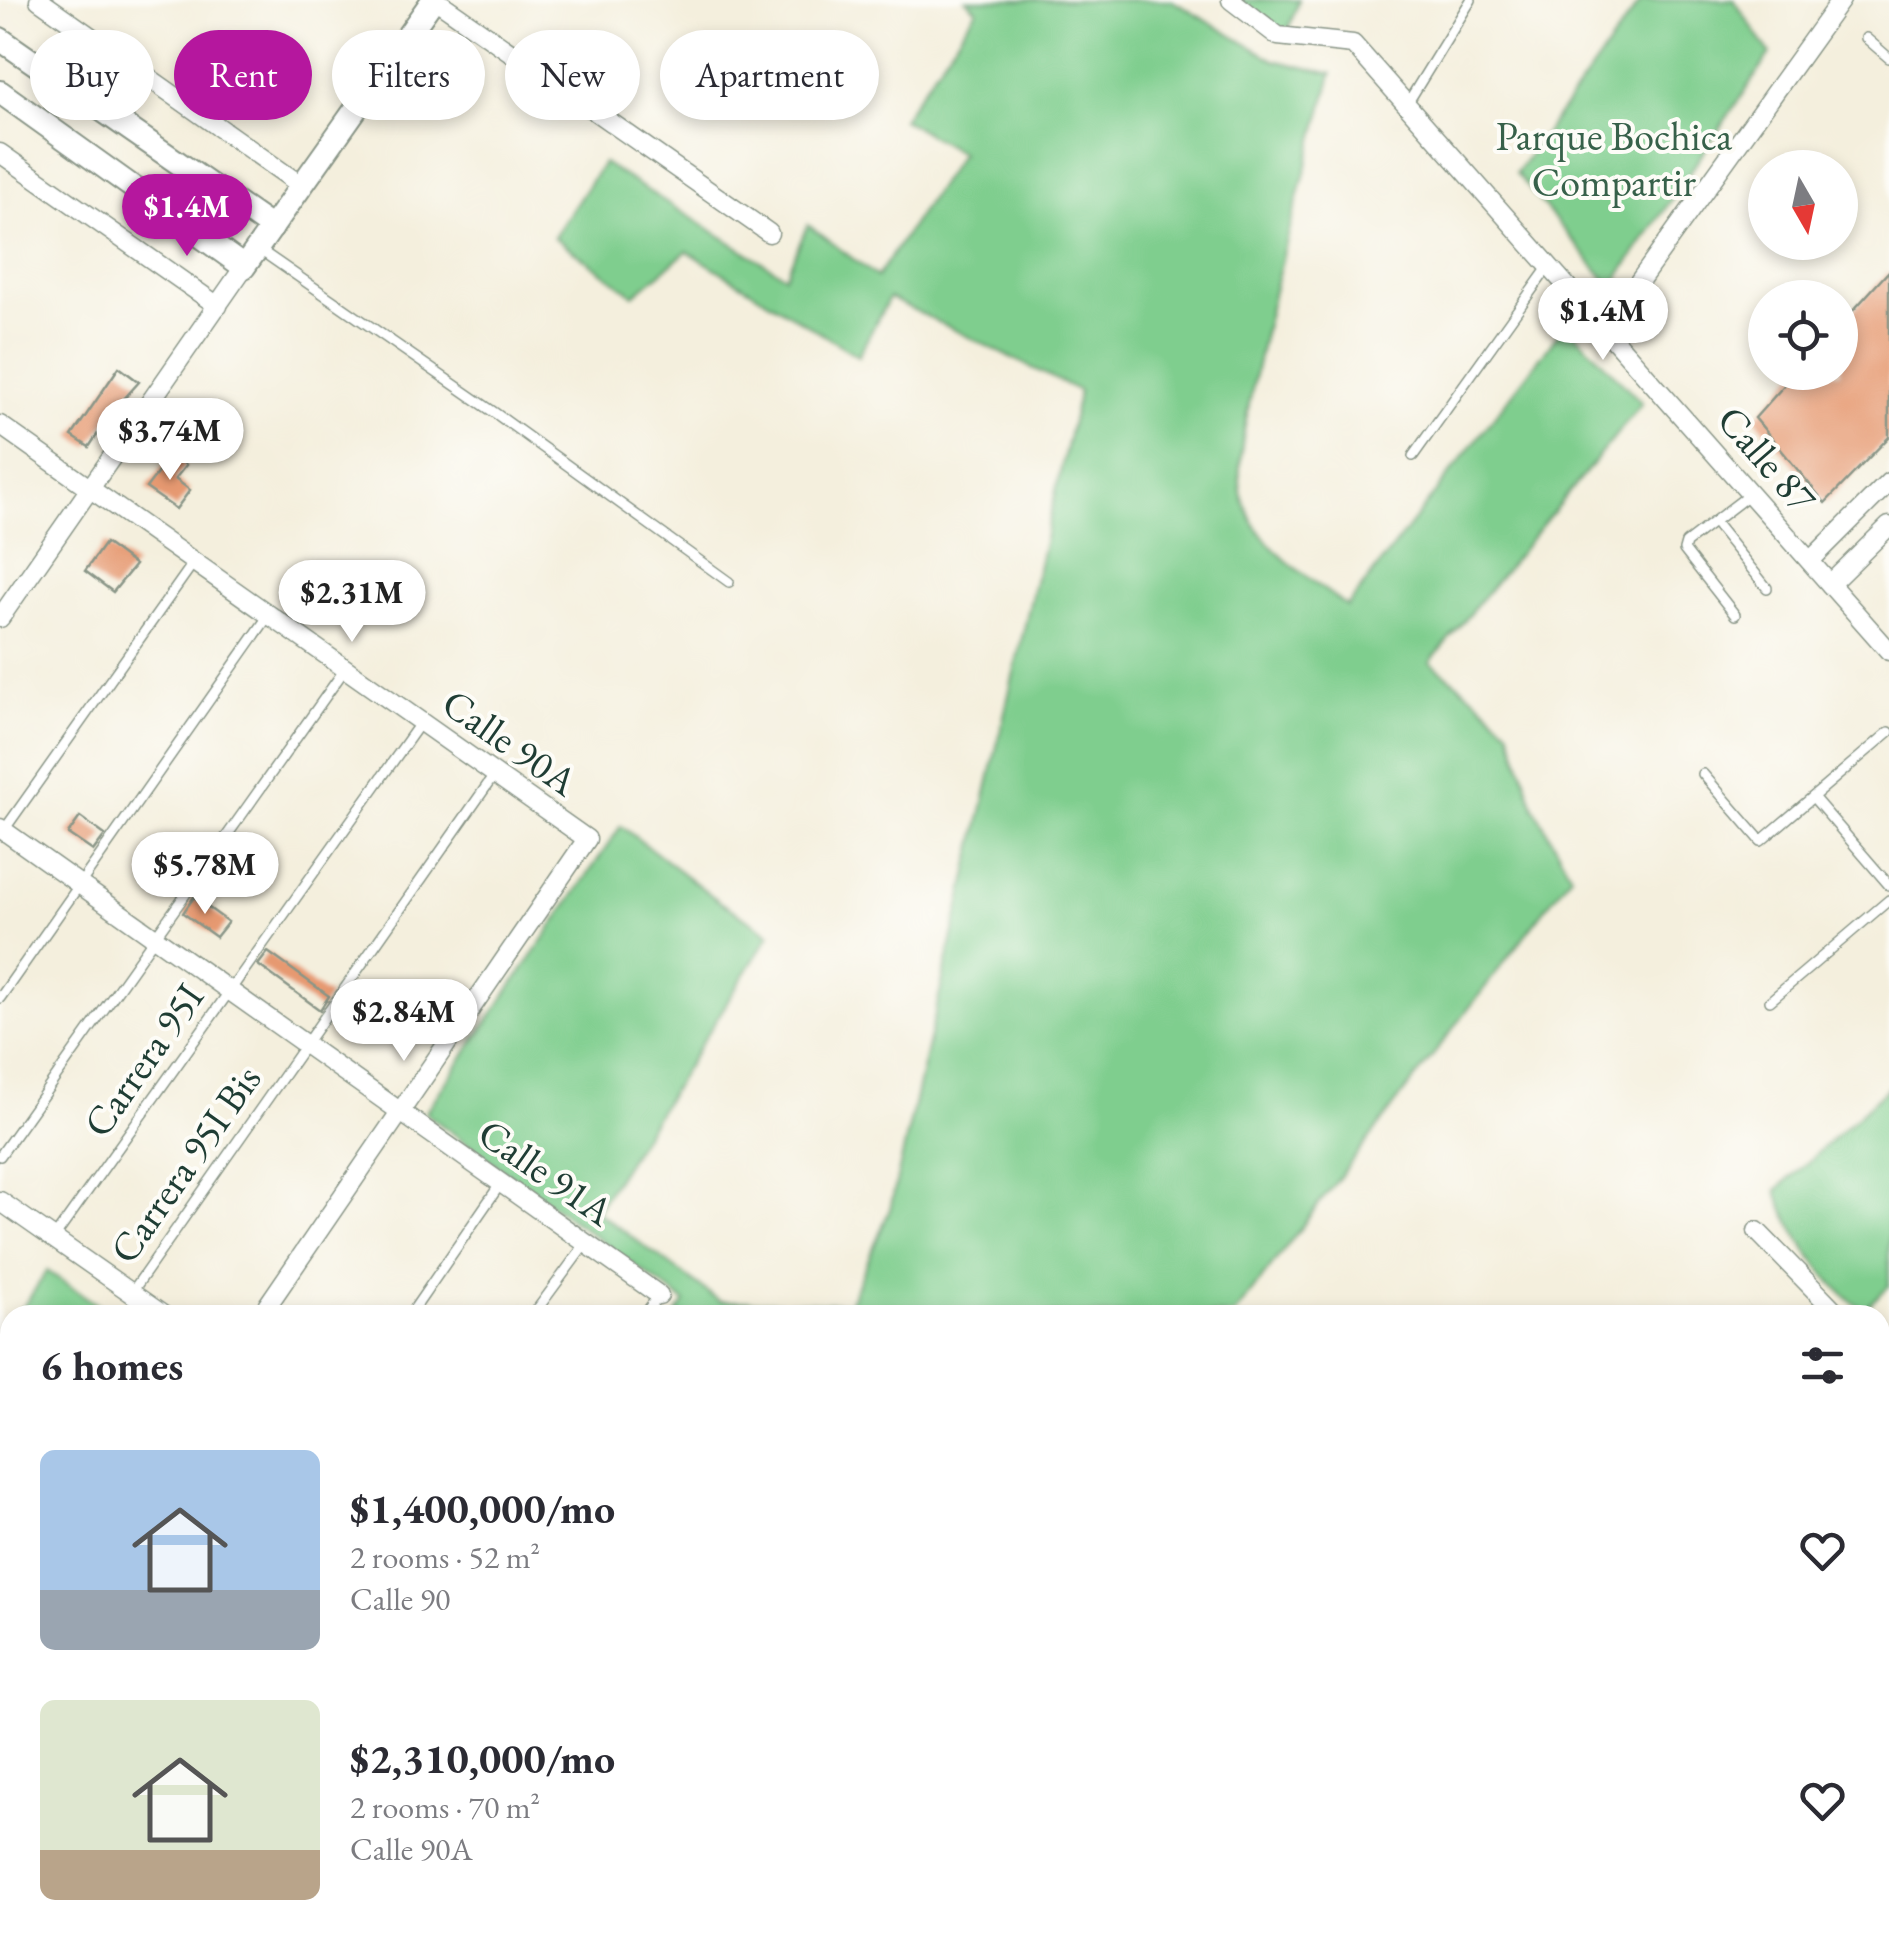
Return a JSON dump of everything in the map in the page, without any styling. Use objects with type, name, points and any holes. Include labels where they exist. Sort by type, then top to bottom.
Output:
[{"type":"main road","points":[[0,92],[251,258],[435,0]]},
{"type":"main road","points":[[0,39],[272,228]]},
{"type":"street","points":[[38,0],[302,186]]},
{"type":"street","points":[[435,0],[769,233]]},
{"type":"street","name":"Calle 87","points":[[1232,0],[1278,36],[1353,44],[1889,651]]},
{"type":"street","points":[[1605,329],[1841,0]]},
{"type":"street","points":[[0,153],[218,306]]},
{"type":"street","points":[[0,618],[251,258]]},
{"type":"street","name":"Calle 90A","points":[[0,424],[587,839],[400,1112]]},
{"type":"street","points":[[1810,561],[1889,482]]},
{"type":"street","points":[[1830,584],[1889,526]]},
{"type":"street","name":"Calle 91A","points":[[1,832],[659,1294]]},
{"type":"street","points":[[268,1305],[400,1112]]},
{"type":"street","points":[[0,1200],[149,1305]]},
{"type":"street","points":[[1757,1231],[1828,1305]]},
{"type":"lane","points":[[1406,105],[1471,0]]},
{"type":"lane","points":[[1866,38],[1889,58]]},
{"type":"lane","points":[[251,258],[495,412],[730,582]]},
{"type":"lane","points":[[1413,456],[1549,266]]},
{"type":"lane","points":[[1736,615],[1684,550],[1686,543],[1750,494]]},
{"type":"lane","points":[[1714,522],[1767,588]]},
{"type":"lane","points":[[1,832],[194,562]]},
{"type":"lane","points":[[0,998],[269,615]]},
{"type":"lane","points":[[0,1156],[345,668]]},
{"type":"lane","name":"Carrera 95I","points":[[54,1238],[421,722]]},
{"type":"lane","points":[[1703,774],[1761,840],[1889,732]]},
{"type":"lane","name":"Carrera 95I Bis","points":[[132,1293],[494,774]]},
{"type":"lane","points":[[1813,796],[1889,885]]},
{"type":"lane","points":[[1770,1000],[1889,900]]},
{"type":"lane","points":[[417,1305],[501,1183]]},
{"type":"lane","points":[[540,1305],[586,1243]]},
{"type":"lane","points":[[651,1305],[659,1294]]},
{"type":"green space","points":[[966,0],[1171,0],[1274,60],[1332,74],[1261,346],[1243,438],[1240,479],[1256,528],[1283,558],[1347,607],[1566,324],[1642,403],[1430,662],[1510,731],[1534,807],[1571,875],[1242,1305],[683,1305],[685,1302],[425,1113],[621,826],[719,901],[770,934],[596,1211],[720,1301],[849,1304],[890,1209],[1079,391],[889,298],[858,356],[687,251],[634,295],[554,237],[603,163],[785,276],[808,225],[877,277],[961,153],[902,119],[977,10]]},
{"type":"green space","points":[[1235,0],[1299,0],[1286,35]]},
{"type":"green space","name":"Parque Bochica Compartir","points":[[1642,0],[1734,0],[1770,54],[1612,287],[1516,173]]},
{"type":"green space","points":[[1889,1087],[1889,1286],[1868,1305],[1852,1301],[1825,1274],[1789,1221],[1777,1190]]},
{"type":"green space","points":[[47,1271],[98,1305],[25,1305]]},
{"type":"building","points":[[1889,271],[1889,437],[1825,503],[1755,418],[1780,390],[1858,390],[1858,305]]},
{"type":"building","points":[[119,367],[139,382],[89,447],[72,436]]},
{"type":"building","points":[[172,454],[186,465],[175,479],[190,490],[176,509],[146,488]]},
{"type":"building","points":[[105,543],[135,565],[113,592],[85,571]]},
{"type":"building","points":[[80,817],[105,835],[93,851],[68,834]]},
{"type":"building","points":[[194,897],[228,922],[216,937],[183,913]]},
{"type":"building","points":[[268,952],[329,996],[320,1010],[258,965]]}]
